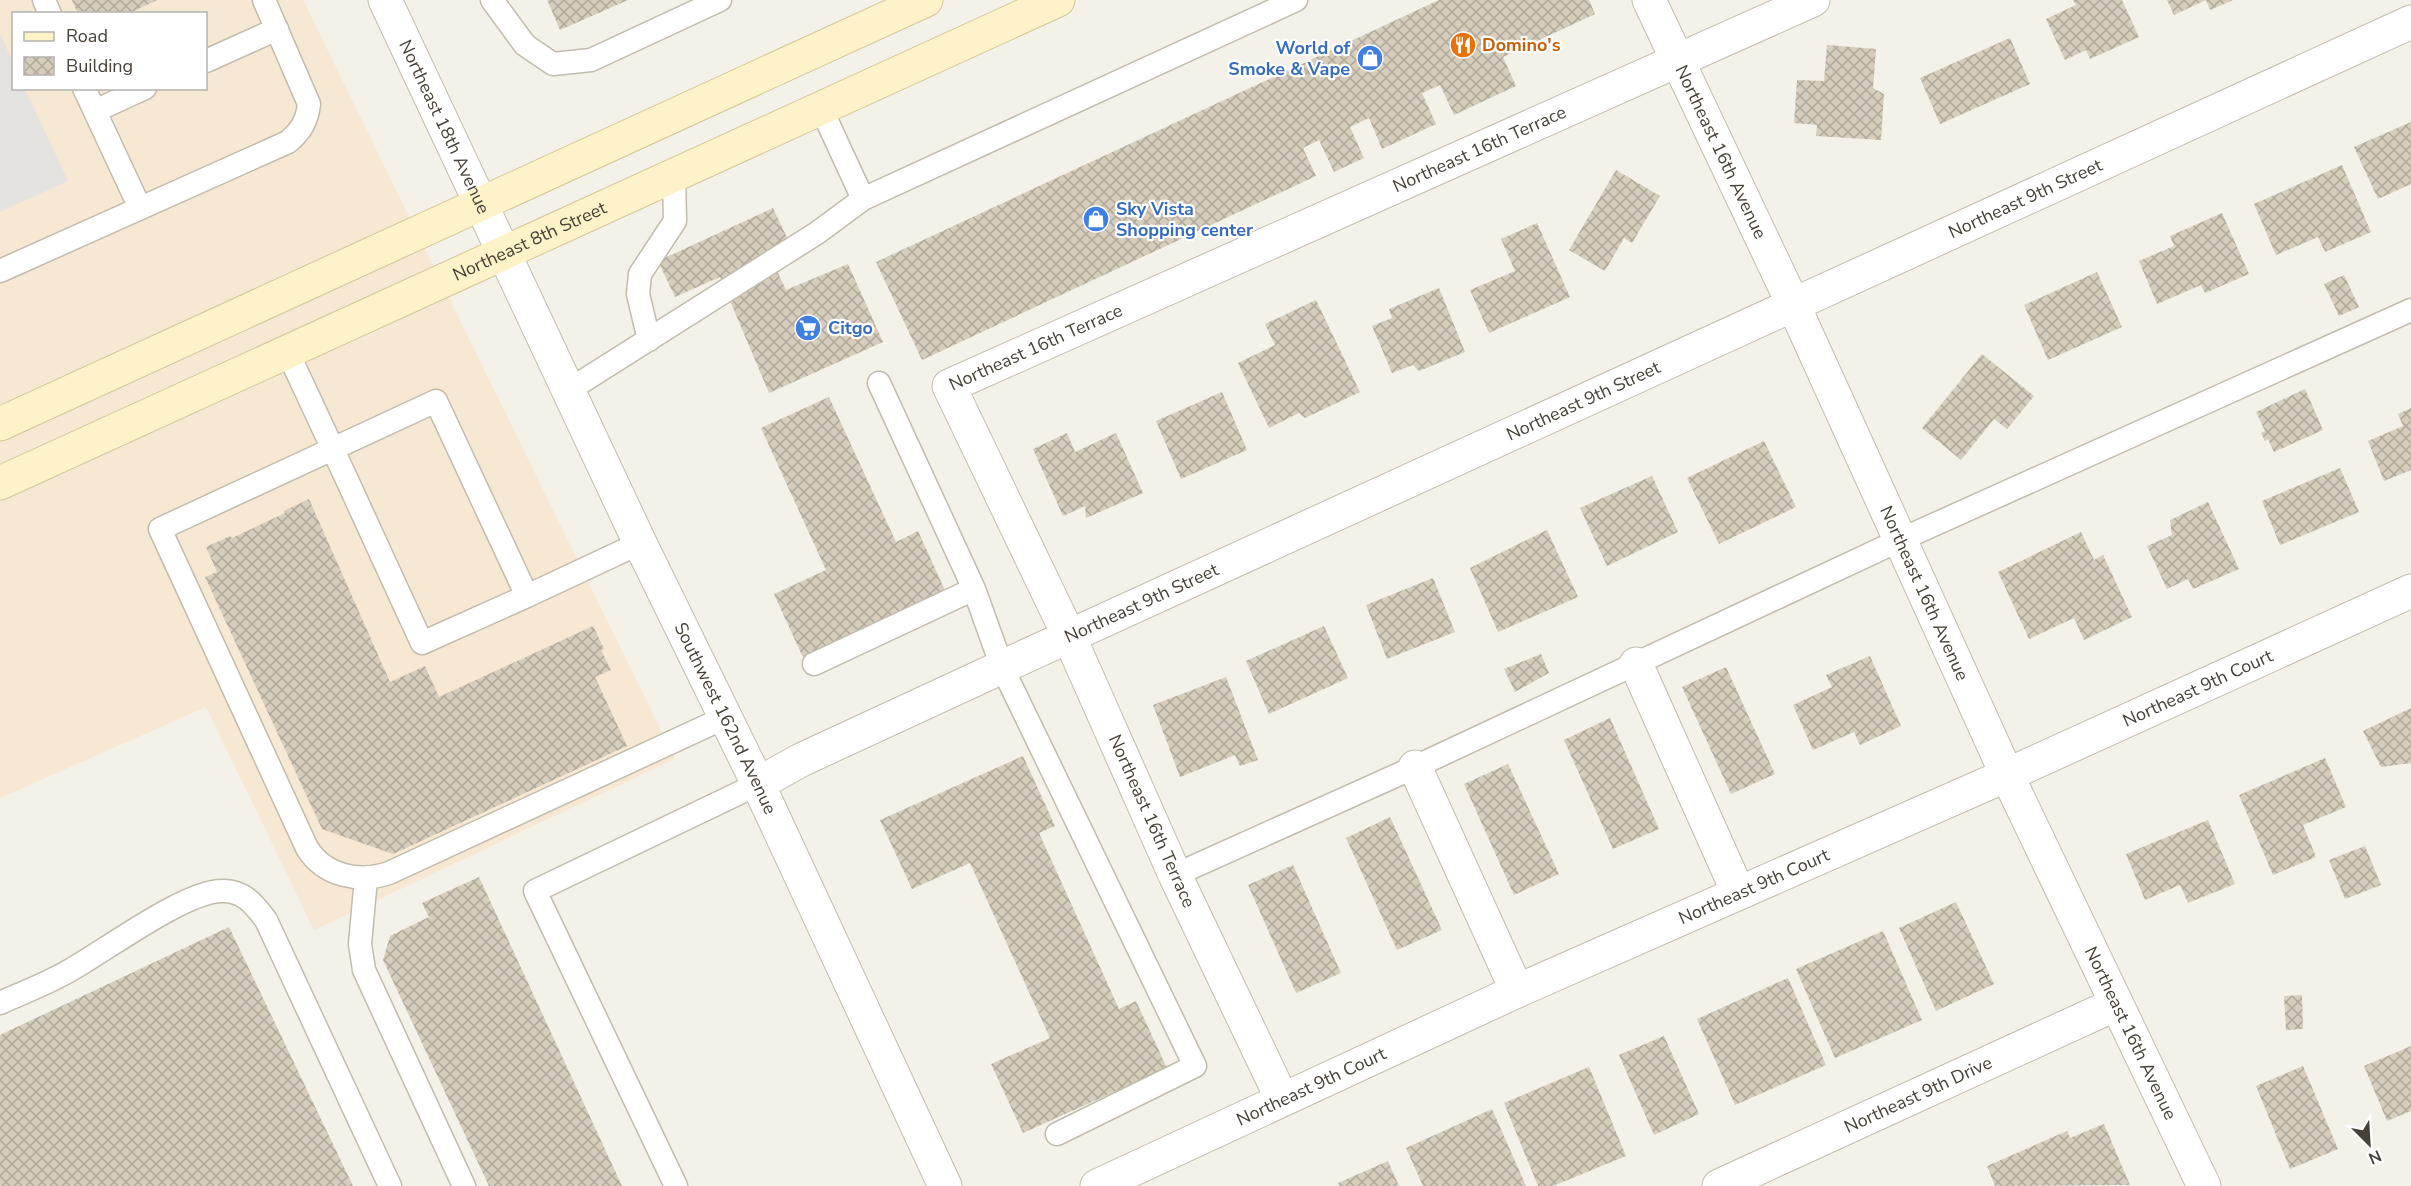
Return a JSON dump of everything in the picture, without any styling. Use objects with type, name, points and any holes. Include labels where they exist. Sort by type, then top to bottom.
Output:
[{"type":"main road","points":[[0,424],[926,0]]},
{"type":"main road","name":"Northeast 8th Street","points":[[0,483],[1058,0]]},
{"type":"street","points":[[1679,61],[1813,0]]},
{"type":"street","name":"Northeast 18th Avenue","points":[[392,2],[504,254]]},
{"type":"street","name":"Northeast 16th Avenue","points":[[1656,2],[1679,61],[1794,304],[2007,774],[2204,1186]]},
{"type":"street","name":"Northeast 9th Street","points":[[758,784],[801,760],[1069,636],[2411,22]]},
{"type":"street","name":"Northeast 16th Terrace","points":[[1282,1099],[1175,875],[1069,636],[949,386],[1679,61]]},
{"type":"street","name":"Southwest 162nd Avenue","points":[[504,254],[640,543],[758,784],[945,1186]]},
{"type":"street","name":"Northeast 9th Court","points":[[1097,1186],[1517,991],[2007,774],[2411,591]]},
{"type":"street","points":[[1636,664],[1737,892]]},
{"type":"street","points":[[1415,767],[1517,991]]},
{"type":"street","name":"Northeast 9th Drive","points":[[1719,1186],[2116,1004]]},
{"type":"lane","points":[[0,271],[288,142],[298,133],[307,118],[309,104],[264,0]]},
{"type":"lane","points":[[492,0],[525,45],[554,64],[591,60],[720,0]]},
{"type":"lane","points":[[568,390],[818,233],[863,199],[1296,0]]},
{"type":"lane","points":[[207,61],[277,29]]},
{"type":"lane","points":[[85,90],[140,208]]},
{"type":"lane","points":[[95,111],[141,90]]},
{"type":"lane","points":[[821,108],[863,199]]},
{"type":"lane","points":[[649,340],[638,294],[640,274],[675,221],[674,176]]},
{"type":"lane","points":[[1175,875],[1415,767],[1900,540],[2411,310]]},
{"type":"lane","points":[[287,351],[422,643],[640,543]]},
{"type":"lane","points":[[879,383],[974,589],[1002,667],[1196,1066],[1057,1134]]},
{"type":"lane","points":[[526,596],[436,401],[160,529],[307,848],[313,858],[335,872],[366,878],[389,873],[726,717]]},
{"type":"lane","points":[[814,663],[974,589]]},
{"type":"lane","points":[[676,1186],[535,891],[758,784]]},
{"type":"lane","points":[[366,878],[360,944],[364,970],[464,1186]]},
{"type":"lane","points":[[0,1003],[66,974],[196,896],[222,891],[239,893],[253,902],[266,920],[390,1186]]},
{"type":"shaded area","points":[[0,0],[303,0],[675,759],[314,930],[206,707],[0,798]]},
{"type":"shaded area","points":[[0,33],[12,61],[12,90],[25,90],[68,181],[0,212]]},
{"type":"building","points":[[72,0],[157,0],[132,12],[77,12]]},
{"type":"building","points":[[547,0],[628,0],[560,30]]},
{"type":"building","name":"Sky Vista Shopping center","points":[[1439,0],[1589,0],[1595,14],[1503,57],[1516,86],[1454,115],[1440,85],[1422,93],[1436,124],[1382,149],[1369,118],[1350,127],[1364,158],[1334,172],[1319,140],[1303,148],[1316,176],[922,360],[876,262]]},
{"type":"building","points":[[2073,0],[2122,0],[2139,37],[2090,59],[2086,50],[2065,60],[2046,19],[2076,5]]},
{"type":"building","points":[[2167,0],[2206,0],[2174,15]]},
{"type":"building","points":[[2206,0],[2233,0],[2210,10]]},
{"type":"building","points":[[2010,38],[2030,84],[1940,124],[1920,78]]},
{"type":"building","points":[[1827,45],[1876,49],[1873,88],[1884,94],[1881,140],[1816,136],[1817,125],[1794,123],[1797,80],[1824,81]]},
{"type":"building","points":[[2411,122],[2411,184],[2378,199],[2354,147]]},
{"type":"building","points":[[2342,165],[2371,232],[2325,252],[2318,237],[2276,255],[2254,204]]},
{"type":"building","points":[[1616,170],[1660,196],[1632,243],[1624,238],[1605,271],[1569,250]]},
{"type":"building","points":[[773,208],[790,244],[769,254],[786,290],[848,264],[883,342],[769,393],[720,277],[675,297],[658,261]]},
{"type":"building","points":[[2222,213],[2249,274],[2205,293],[2201,285],[2157,304],[2139,261],[2174,246],[2170,236]]},
{"type":"building","points":[[1537,223],[1570,297],[1489,333],[1470,290],[1515,271],[1501,239]]},
{"type":"building","points":[[2097,272],[2122,327],[2048,360],[2024,305]]},
{"type":"building","points":[[2344,275],[2359,307],[2339,316],[2324,284]]},
{"type":"building","points":[[1439,288],[1465,352],[1419,371],[1413,365],[1392,373],[1372,326],[1392,318],[1389,309]]},
{"type":"building","points":[[1316,300],[1360,392],[1305,418],[1299,413],[1269,428],[1238,363],[1275,345],[1265,324]]},
{"type":"building","points":[[1982,354],[2034,396],[2007,429],[1994,419],[1961,460],[1922,428]]},
{"type":"building","points":[[2305,389],[2323,430],[2274,452],[2268,439],[2265,441],[2261,433],[2265,431],[2256,412]]},
{"type":"building","points":[[1222,392],[1247,450],[1181,479],[1156,421]]},
{"type":"building","points":[[829,397],[896,542],[918,531],[948,597],[805,662],[774,594],[826,570],[761,428]]},
{"type":"building","points":[[2411,408],[2411,470],[2384,481],[2368,441],[2403,426],[2398,414]]},
{"type":"building","points":[[1067,433],[1075,452],[1116,433],[1143,493],[1086,518],[1085,506],[1063,516],[1033,449]]},
{"type":"building","points":[[1764,441],[1796,507],[1719,544],[1687,478]]},
{"type":"building","points":[[2340,468],[2359,512],[2280,545],[2262,501]]},
{"type":"building","points":[[1652,476],[1678,532],[1607,566],[1580,508]]},
{"type":"building","points":[[309,499],[390,682],[425,666],[439,697],[593,626],[611,670],[595,677],[627,746],[393,854],[322,829],[205,577],[217,572],[206,547],[230,536],[232,538]]},
{"type":"building","points":[[2208,502],[2239,569],[2193,589],[2188,579],[2167,589],[2147,546],[2172,535],[2170,520]]},
{"type":"building","points":[[1547,530],[1578,597],[1498,632],[1470,568]]},
{"type":"building","points":[[2081,532],[2094,560],[2103,555],[2132,617],[2084,640],[2074,618],[2029,639],[1998,572]]},
{"type":"building","points":[[1433,578],[1455,632],[1387,659],[1366,605]]},
{"type":"building","points":[[1324,626],[1348,678],[1269,714],[1246,661]]},
{"type":"building","points":[[1541,654],[1549,673],[1515,692],[1504,669]]},
{"type":"building","points":[[1870,656],[1901,726],[1860,745],[1854,732],[1813,750],[1793,705],[1832,687],[1826,675]]},
{"type":"building","points":[[1726,667],[1775,774],[1731,794],[1682,687]]},
{"type":"building","points":[[1226,677],[1258,760],[1240,766],[1235,755],[1180,777],[1153,705]]},
{"type":"building","points":[[2411,708],[2411,763],[2381,767],[2363,731]]},
{"type":"building","points":[[1610,718],[1659,829],[1613,849],[1564,740]]},
{"type":"building","points":[[1023,756],[1055,826],[1039,833],[1119,1009],[1136,1001],[1167,1068],[1023,1133],[991,1064],[1050,1038],[970,863],[912,889],[880,820]]},
{"type":"building","points":[[2325,758],[2346,807],[2303,825],[2316,857],[2273,875],[2239,795]]},
{"type":"building","points":[[1508,764],[1559,874],[1514,895],[1464,784]]},
{"type":"building","points":[[1390,817],[1442,930],[1397,950],[1346,838]]},
{"type":"building","points":[[2208,820],[2235,884],[2188,903],[2180,885],[2145,900],[2126,854]]},
{"type":"building","points":[[2365,846],[2381,885],[2345,899],[2329,860]]},
{"type":"building","points":[[1293,865],[1341,973],[1296,993],[1248,885]]},
{"type":"building","points":[[479,877],[622,1186],[489,1186],[383,960],[390,936],[429,917],[422,903]]},
{"type":"building","points":[[1956,902],[1994,984],[1936,1011],[1899,928]]},
{"type":"building","points":[[229,927],[353,1186],[0,1186],[0,1035]]},
{"type":"building","points":[[1883,931],[1922,1020],[1835,1058],[1796,969]]},
{"type":"building","points":[[1788,978],[1826,1065],[1735,1105],[1697,1019]]},
{"type":"building","points":[[2302,995],[2303,1029],[2286,1030],[2284,996]]},
{"type":"building","points":[[1664,1036],[1699,1114],[1654,1135],[1619,1055]]},
{"type":"building","points":[[2411,1046],[2411,1111],[2387,1121],[2364,1066]]},
{"type":"building","points":[[2303,1066],[2338,1149],[2290,1169],[2256,1086]]},
{"type":"building","points":[[1589,1067],[1626,1156],[1553,1186],[1538,1186],[1504,1103]]},
{"type":"building","points":[[1492,1109],[1526,1186],[1423,1186],[1406,1148]]},
{"type":"building","points":[[2104,1124],[2130,1185],[1995,1186],[1987,1166],[2067,1131],[2070,1138]]},
{"type":"building","points":[[1388,1161],[1399,1186],[1339,1186],[1338,1183]]},
{"type":"place","name":"Domino's","points":[[1463,45]]},
{"type":"place","name":"World of Smoke & Vape","points":[[1370,58]]},
{"type":"place","name":"Sky Vista Shopping center","points":[[1096,219]]},
{"type":"place","name":"Citgo","points":[[808,328]]}]
